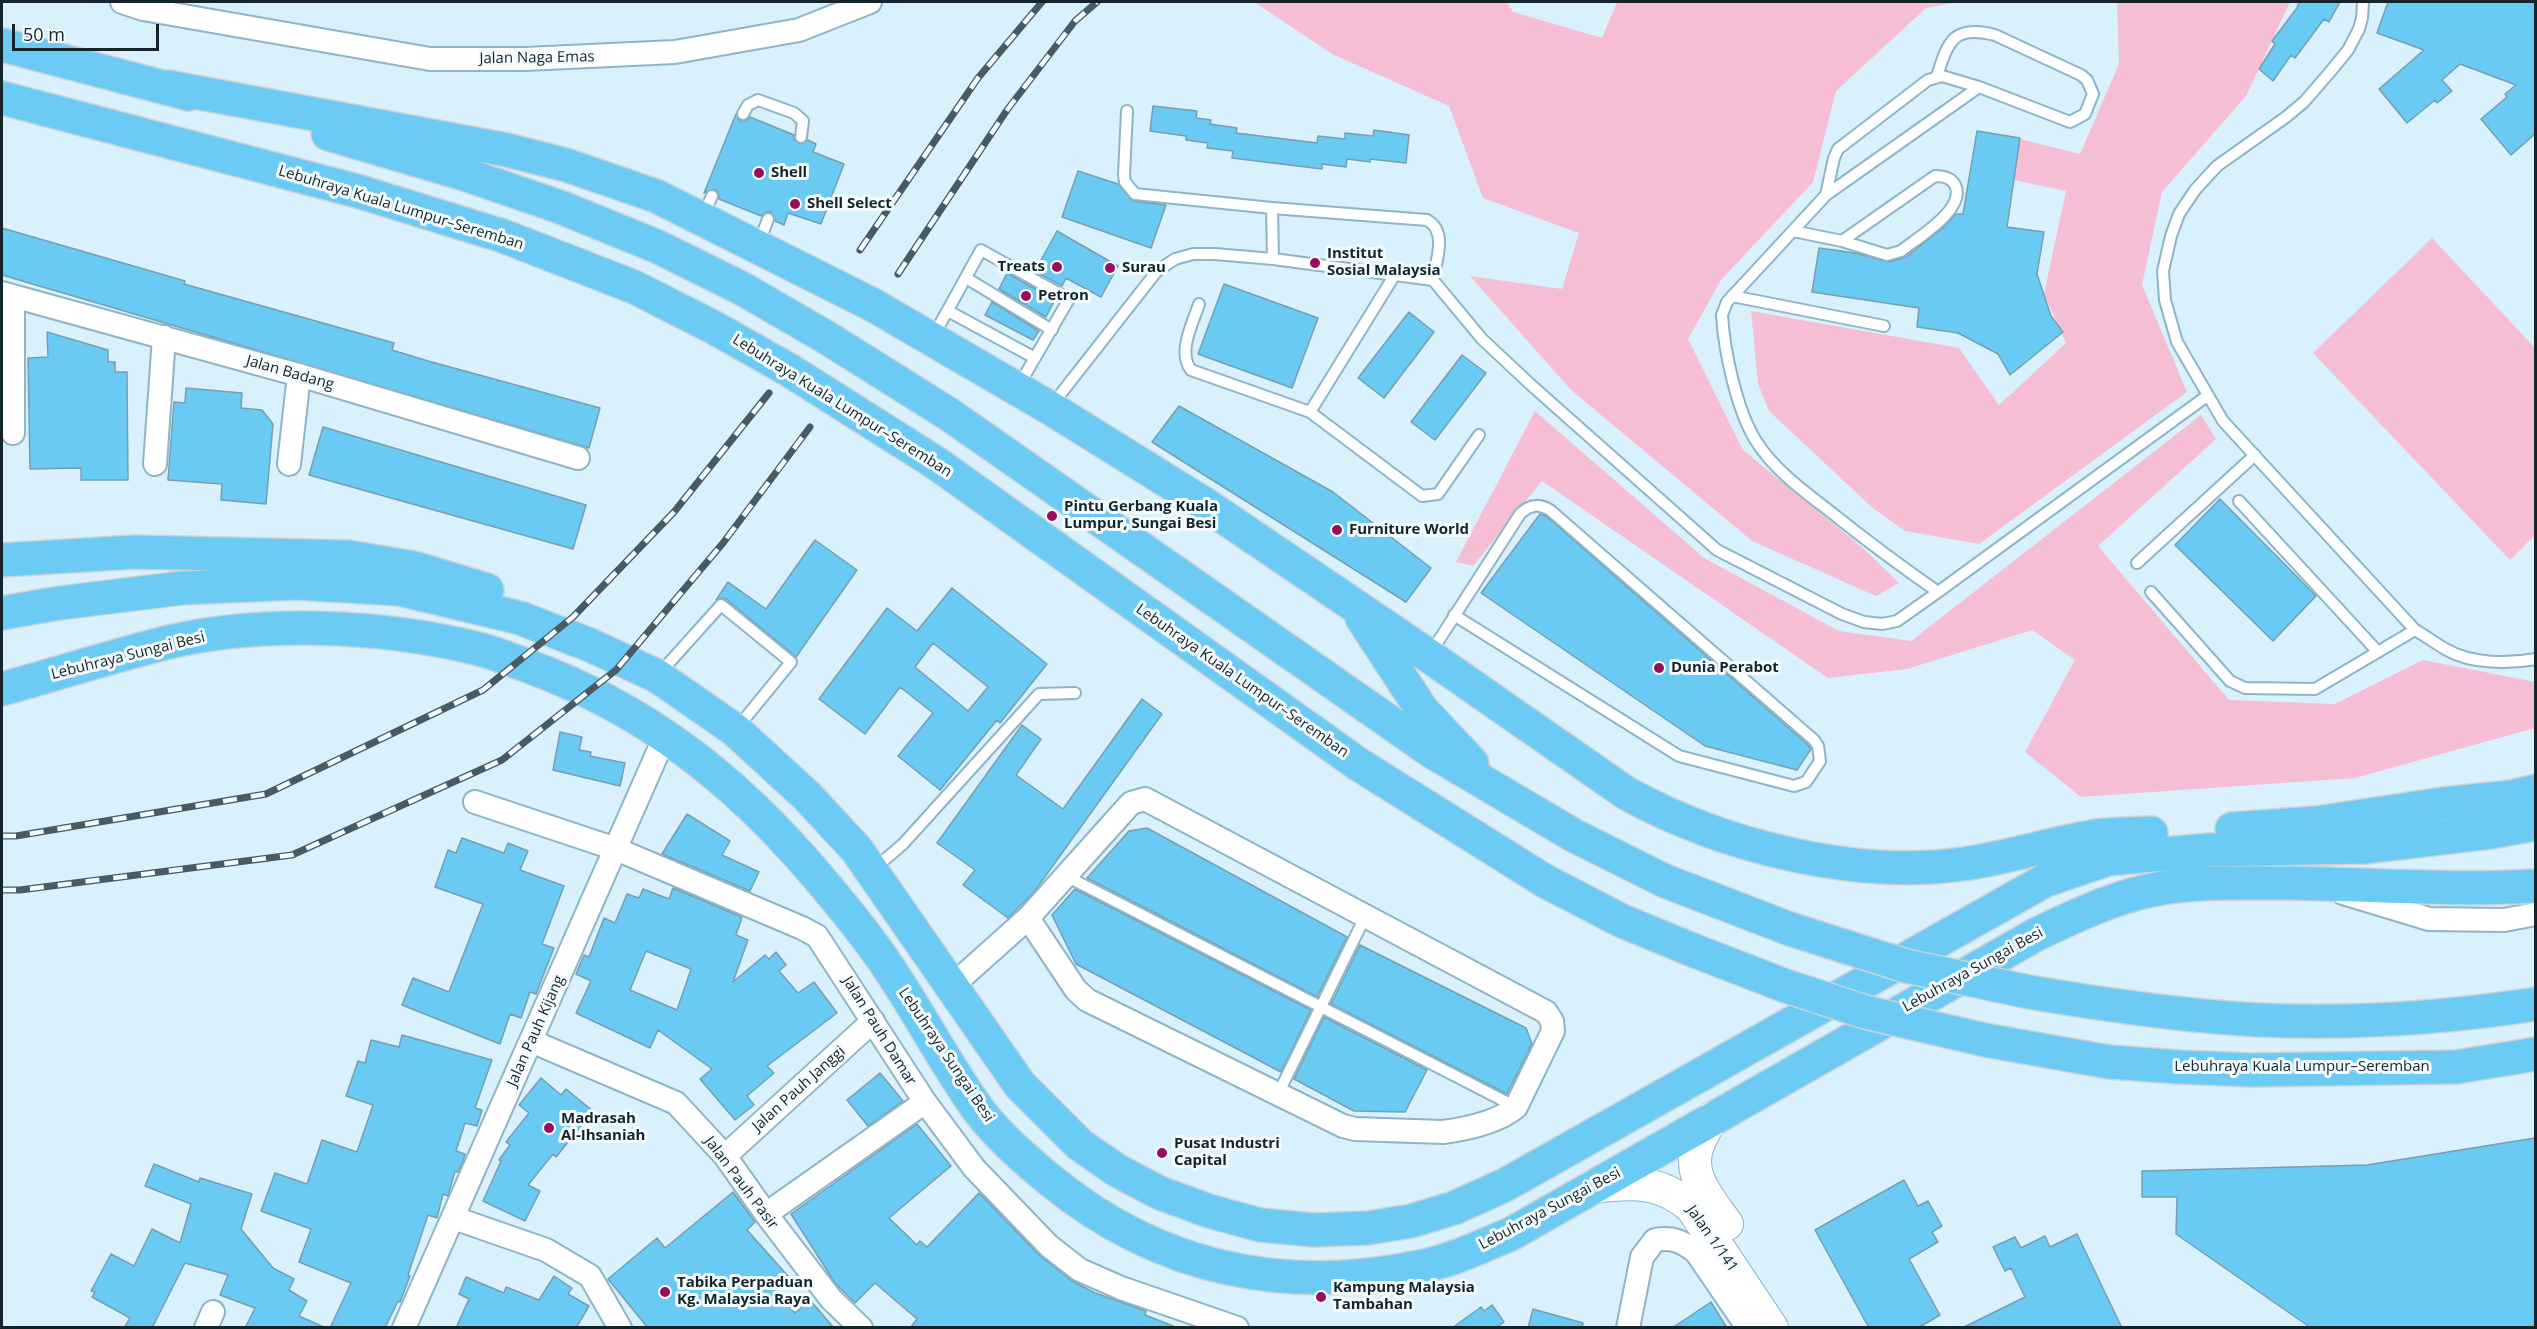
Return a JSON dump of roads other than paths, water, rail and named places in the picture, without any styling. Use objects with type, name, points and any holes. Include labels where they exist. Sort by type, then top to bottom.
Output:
[{"type":"highway","points":[[2,45],[168,87],[464,174],[560,207],[656,246],[743,289],[829,339],[950,415],[1431,751],[1501,794],[1574,835],[1665,881],[1791,929],[1906,966],[2029,993],[2161,1011],[2259,1020],[2420,1017],[2535,1005]]},
{"type":"highway","points":[[168,87],[369,123],[556,162],[610,178],[656,196],[707,207],[763,233],[873,304],[940,325],[1017,388],[1206,505],[1354,607],[1430,656],[1626,793],[1658,811],[1699,829],[1743,843],[1824,860],[1911,867],[1960,865],[2097,836],[2316,823],[2422,806],[2511,797],[2535,791]]},
{"type":"highway","name":"Lebuhraya Kuala Lumpur–Seremban","points":[[2,98],[357,191],[503,236],[634,287],[713,327],[789,370],[936,463],[1358,764],[1545,881],[1622,921],[1783,985],[1865,1012],[1985,1040],[2109,1062],[2227,1069],[2389,1069],[2456,1066],[2535,1054]]},
{"type":"highway","points":[[2,560],[135,552],[349,557],[414,568],[484,587],[520,618]]},
{"type":"highway","points":[[2,613],[60,603],[182,588],[296,583],[399,590],[520,618],[590,645],[657,676],[735,730],[807,796],[858,850],[1020,1085],[1080,1145],[1118,1171],[1160,1192],[1209,1211],[1260,1225],[1314,1230],[1368,1228],[1411,1221],[1454,1208],[1505,1185],[2046,880],[2108,859],[2209,850],[2364,847],[2491,832],[2535,824]]},
{"type":"highway","points":[[1354,607],[1422,710],[1501,794]]},
{"type":"highway","name":"Lebuhraya Sungai Besi","points":[[2,689],[167,643],[220,633],[313,628],[394,633],[477,648],[550,674],[614,704],[666,734],[720,776],[817,875],[883,959],[982,1114],[1021,1155],[1070,1196],[1143,1240],[1200,1261],[1251,1274],[1315,1280],[1371,1275],[1431,1265],[1472,1251],[1511,1233],[2037,934],[2088,910],[2140,893],[2185,885],[2229,883],[2459,888],[2535,885]]},
{"type":"street","name":"Jalan Naga Emas","points":[[122,2],[143,9],[199,17],[430,60],[597,58],[675,52],[799,30],[870,2]]},
{"type":"street","name":"Jalan Naga Emas","points":[[170,2],[199,17]]},
{"type":"street","name":"Jalan Badang","points":[[7,294],[299,375],[578,458]]},
{"type":"street","points":[[7,294],[13,433]]},
{"type":"street","points":[[155,464],[164,337]]},
{"type":"street","points":[[289,464],[299,375]]},
{"type":"street","name":"Jalan Pauh Kijang","points":[[404,1328],[666,734]]},
{"type":"street","points":[[952,986],[1028,918],[1131,803],[1145,799],[1546,1012],[1552,1021],[1553,1031],[1516,1107],[1507,1114],[1456,1130],[1355,1130],[1087,1000],[1076,990],[1028,918]]},
{"type":"street","name":"Jalan Pauh Damar","points":[[475,802],[616,849],[817,936],[924,1102],[974,1168],[1049,1246],[1080,1270],[1121,1288],[1236,1328]]},
{"type":"street","points":[[2312,884],[2428,919],[2504,920],[2535,914]]},
{"type":"street","name":"Jalan Pauh Janggi","points":[[725,1156],[873,1021]]},
{"type":"street","name":"Jalan Pauh Pasir","points":[[531,1041],[676,1103],[725,1156],[831,1299],[861,1328]]},
{"type":"street","points":[[766,1214],[924,1102]]},
{"type":"street","name":"Jalan 1/141","points":[[1712,1118],[1697,1148],[1694,1170],[1703,1189],[1796,1328]]},
{"type":"street","name":"Jalan 1/141","points":[[1592,1186],[1639,1183],[1661,1188],[1678,1196],[1692,1208],[1772,1328]]},
{"type":"street","points":[[454,1218],[546,1250],[590,1276],[621,1328]]},
{"type":"street","name":"Jalan 1/141","points":[[1628,1328],[1642,1257],[1655,1240],[1670,1238],[1684,1243],[1696,1252],[1748,1328]]},
{"type":"lane","points":[[2363,2],[2359,29],[2348,50],[2304,102],[2217,165],[2194,190],[2179,214],[2170,236],[2163,271],[2165,300],[2177,342],[2223,421],[2415,630],[2449,651],[2479,659],[2499,662],[2535,659]]},
{"type":"lane","points":[[1826,195],[1838,149],[1928,80],[1938,76],[1947,76],[1979,87],[2070,122],[2085,114],[2093,94],[2087,80],[2081,75],[1995,35],[1986,33],[1966,34],[1954,38],[1946,48],[1938,76]]},
{"type":"lane","points":[[1938,592],[1894,562],[1797,486],[1775,465],[1757,443],[1742,415],[1722,320],[1722,310],[1732,296],[1826,195],[1979,87]]},
{"type":"lane","points":[[743,114],[748,105],[758,100],[795,114],[803,121],[801,137]]},
{"type":"lane","points":[[1126,111],[1124,175],[1129,189],[1135,194],[1427,220],[1435,225],[1440,241],[1433,280]]},
{"type":"lane","points":[[1793,231],[1842,241],[1882,254],[1897,254],[1950,212],[1955,204],[1956,186],[1950,179],[1935,176],[1842,241]]},
{"type":"lane","points":[[1272,208],[1273,259]]},
{"type":"lane","points":[[1017,388],[1052,330],[1069,299],[981,250],[940,325],[1035,358]]},
{"type":"lane","points":[[1050,408],[1157,271],[1175,259],[1193,254],[1273,259],[1433,280],[1490,347],[1716,550],[1842,614],[1864,622],[1882,624],[1897,621],[2207,396]]},
{"type":"lane","points":[[1310,412],[1394,276]]},
{"type":"lane","points":[[966,278],[1052,330]]},
{"type":"lane","points":[[1732,296],[1884,326]]},
{"type":"lane","points":[[1199,304],[1185,348],[1186,364],[1191,370],[1310,412],[1422,496],[1438,494],[1479,435]]},
{"type":"lane","points":[[2137,563],[2255,455]]},
{"type":"lane","points":[[2239,501],[2378,652]]},
{"type":"lane","points":[[1430,656],[1454,615],[1520,514],[1526,508],[1534,505],[1542,506],[1559,518],[1814,740],[1818,746],[1820,761],[1806,782],[1794,786],[1682,758],[1454,615]]},
{"type":"lane","points":[[2151,592],[2230,681],[2239,687],[2312,690],[2415,630]]},
{"type":"lane","points":[[657,676],[721,605],[791,662],[735,730]]},
{"type":"lane","points":[[872,871],[903,844],[1039,694],[1075,693]]},
{"type":"lane","points":[[1066,876],[1516,1107]]},
{"type":"lane","points":[[1278,1094],[1366,915]]},
{"type":"railway","points":[[860,250],[978,78],[1042,2]]},
{"type":"railway","points":[[898,274],[1007,110],[1075,21],[1097,2]]},
{"type":"railway","points":[[2,836],[16,836],[266,794],[483,690],[573,617],[674,512],[769,393]]},
{"type":"railway","points":[[2,890],[20,890],[292,855],[502,760],[616,670],[723,543],[810,427]]},
{"type":"place","name":"Shell","points":[[759,173]]},
{"type":"place","name":"Shell Select","points":[[795,204]]},
{"type":"place","name":"Institut Sosial Malaysia","points":[[1315,263]]},
{"type":"place","name":"Treats","points":[[1057,267]]},
{"type":"place","name":"Surau","points":[[1110,268]]},
{"type":"place","name":"Petron","points":[[1026,296]]},
{"type":"place","name":"Pintu Gerbang Kuala Lumpur, Sungai Besi","points":[[1052,516]]},
{"type":"place","name":"Furniture World","points":[[1337,530]]},
{"type":"place","name":"Dunia Perabot","points":[[1659,668]]},
{"type":"place","name":"Madrasah Al-Ihsaniah","points":[[549,1128]]},
{"type":"place","name":"Pusat Industri Capital","points":[[1162,1153]]},
{"type":"place","name":"Tabika Perpaduan Kg. Malaysia Raya","points":[[665,1292]]},
{"type":"place","name":"Kampung Malaysia Tambahan","points":[[1321,1297]]}]
